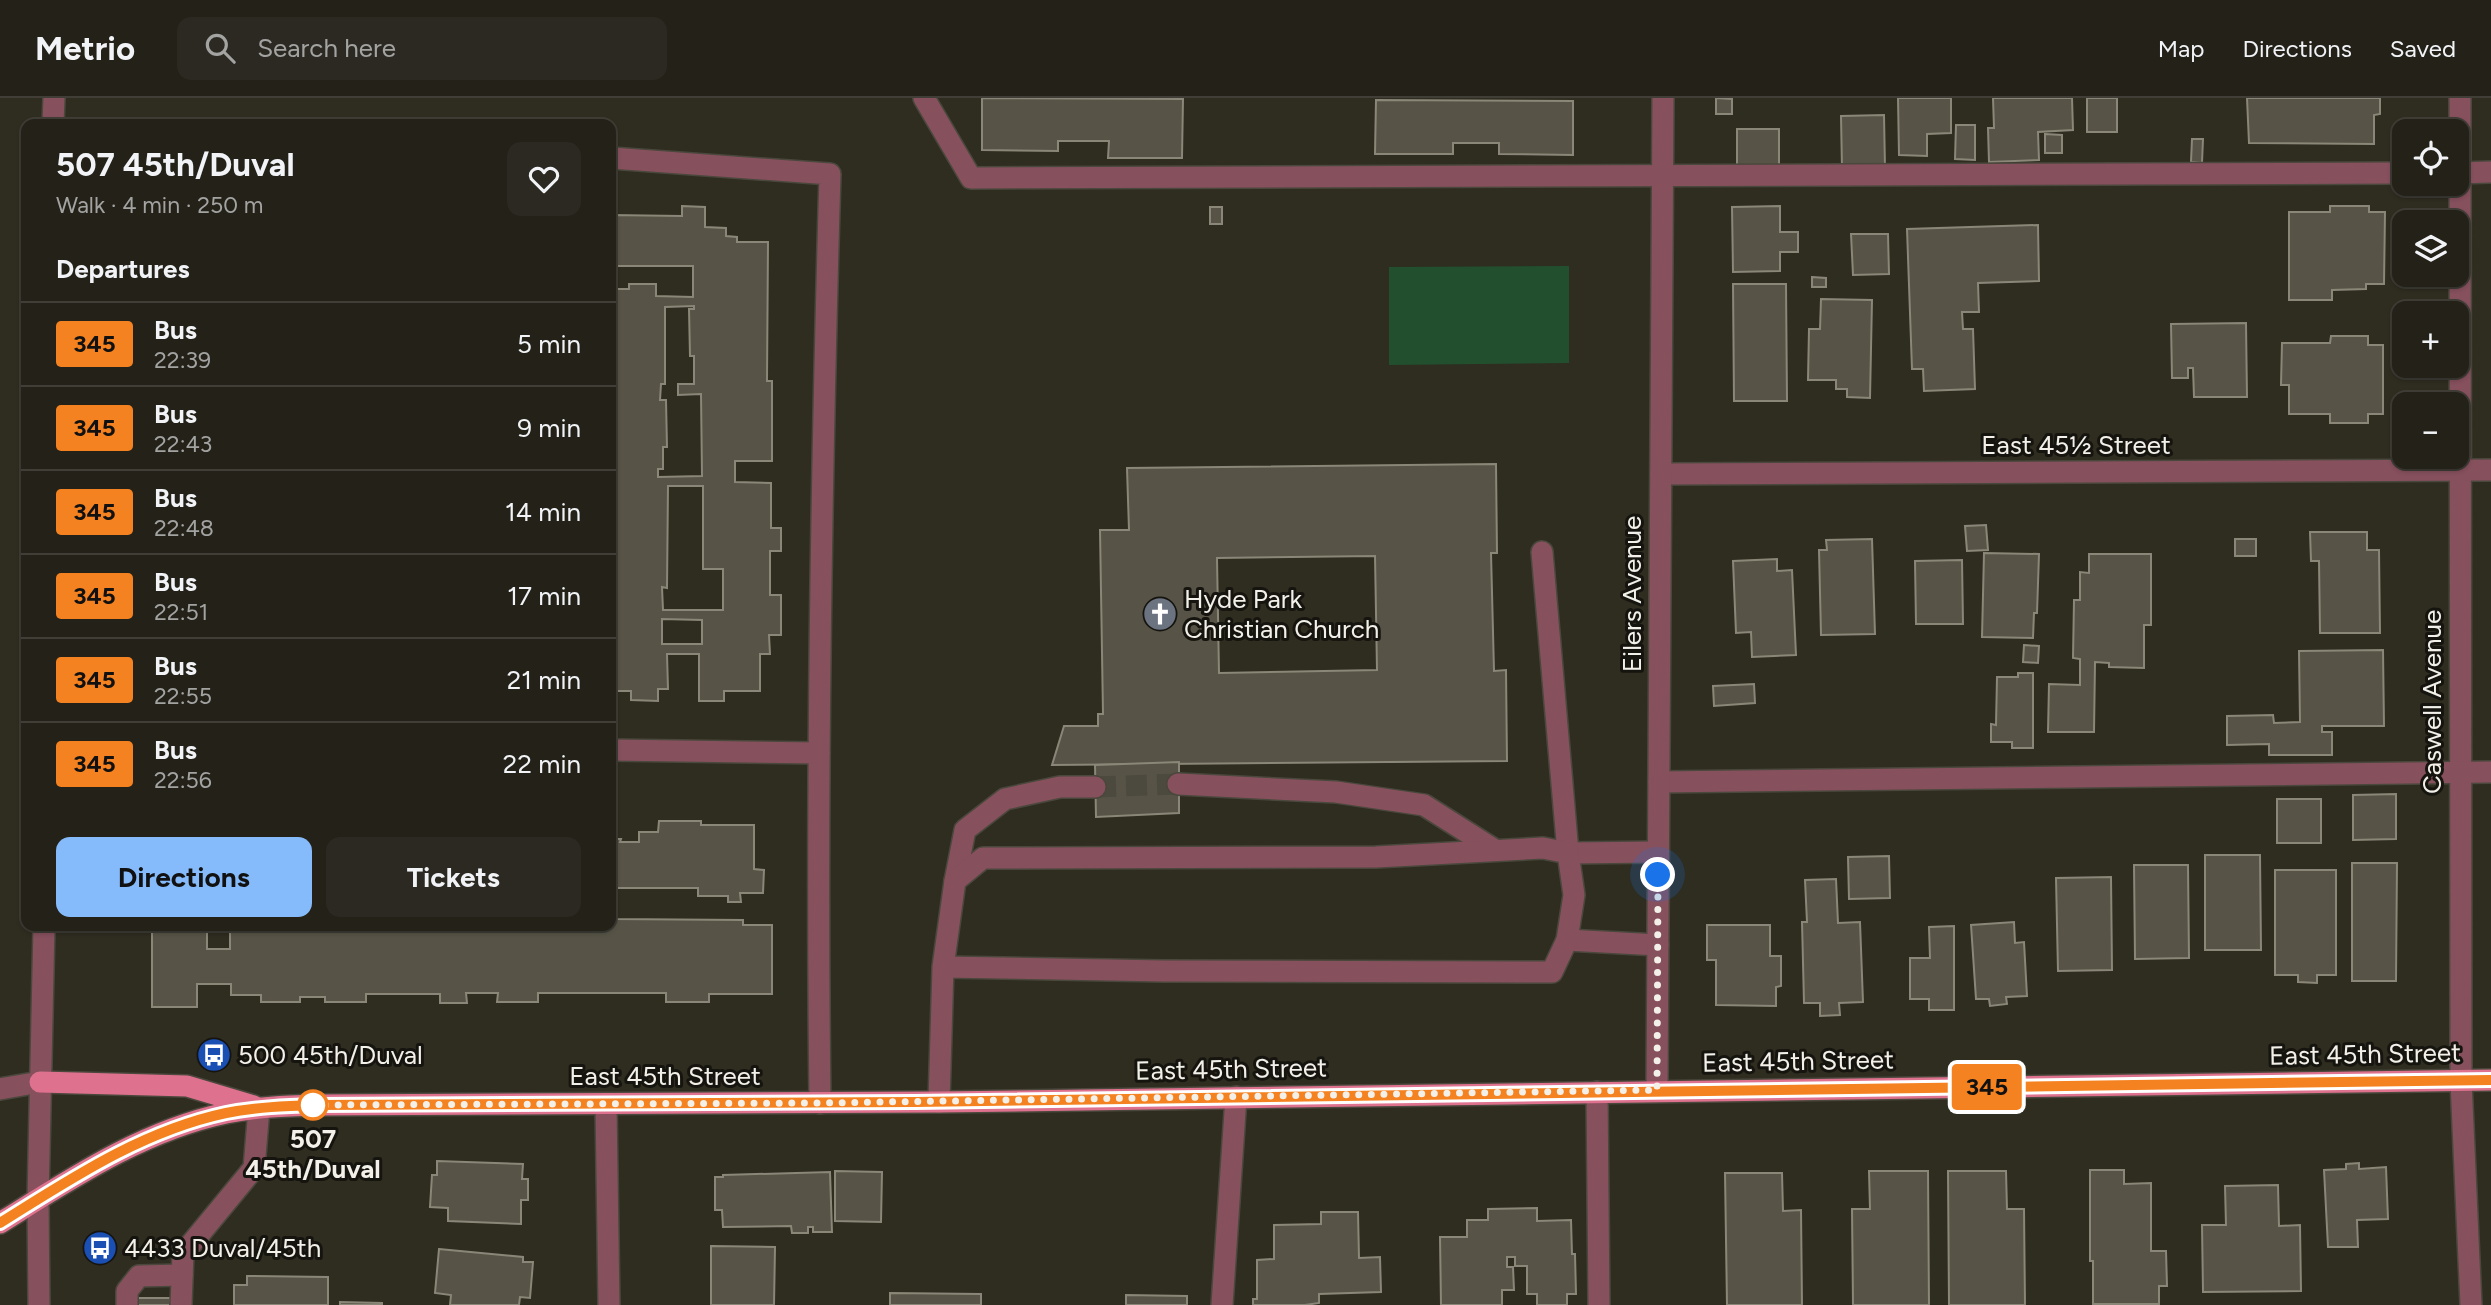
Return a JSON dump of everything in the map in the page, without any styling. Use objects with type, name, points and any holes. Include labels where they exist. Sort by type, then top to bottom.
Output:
[{"type":"main road","name":"East 45th Street","points":[[0,1223],[95,1164],[145,1138],[198,1120],[259,1108],[317,1105],[820,1103],[2491,1080]]},
{"type":"main road","points":[[40,1082],[187,1086],[259,1108]]},
{"type":"street","points":[[53,119],[54,98]]},
{"type":"street","points":[[924,98],[971,178],[2392,173]]},
{"type":"street","name":"Eilers Avenue","points":[[1657,1090],[1663,98]]},
{"type":"street","name":"Caswell Avenue","points":[[2460,98],[2460,119]]},
{"type":"street","points":[[616,158],[830,174],[821,500],[818,753],[820,1103]]},
{"type":"street","points":[[2469,173],[2491,173]]},
{"type":"street","name":"Caswell Avenue","points":[[2459,196],[2461,1081],[2471,1305]]},
{"type":"street","name":"East 45½ Street","points":[[1661,474],[2491,470]]},
{"type":"street","points":[[943,967],[1163,971],[1552,972],[1567,940],[1574,895],[1542,551]]},
{"type":"street","points":[[616,750],[818,753]]},
{"type":"street","points":[[1659,782],[2491,772]]},
{"type":"street","points":[[1178,784],[1336,792],[1424,805],[1495,850]]},
{"type":"street","points":[[939,1101],[943,967],[965,830],[1005,799],[1060,787],[1095,787]]},
{"type":"street","points":[[955,881],[983,858],[1376,856],[1543,848],[1568,853],[1658,852]]},
{"type":"street","points":[[38,1305],[44,931]]},
{"type":"street","points":[[1567,940],[1658,945]]},
{"type":"street","points":[[0,1089],[40,1082]]},
{"type":"street","points":[[1597,1092],[1599,1305]]},
{"type":"street","points":[[1222,1305],[1236,1097]]},
{"type":"street","points":[[606,1105],[609,1305]]},
{"type":"street","points":[[181,1305],[183,1254],[254,1168],[259,1108]]},
{"type":"street","points":[[127,1305],[127,1291],[139,1276],[182,1275]]},
{"type":"green space","points":[[1569,266],[1569,363],[1389,365],[1389,267]]},
{"type":"building","points":[[982,98],[1183,99],[1182,158],[1108,158],[1109,141],[1058,141],[1058,151],[982,150]]},
{"type":"building","points":[[1716,98],[1732,99],[1732,114],[1716,114]]},
{"type":"building","points":[[1898,98],[1951,98],[1951,133],[1927,134],[1927,156],[1899,155]]},
{"type":"building","points":[[1993,98],[2072,98],[2073,130],[2038,132],[2039,160],[1989,162],[1988,128],[1994,128]]},
{"type":"building","points":[[2087,98],[2117,98],[2117,132],[2087,132]]},
{"type":"building","points":[[2247,98],[2380,98],[2380,114],[2374,115],[2374,144],[2249,143]]},
{"type":"building","points":[[1376,100],[1573,101],[1573,155],[1499,154],[1499,143],[1453,143],[1453,154],[1375,154]]},
{"type":"building","points":[[1884,115],[1885,168],[1842,169],[1841,116]]},
{"type":"building","points":[[1956,125],[1975,125],[1975,160],[1955,159]]},
{"type":"building","points":[[1737,129],[1779,129],[1779,165],[1737,166]]},
{"type":"building","points":[[2045,134],[2062,135],[2062,153],[2045,153]]},
{"type":"building","points":[[2192,139],[2203,139],[2202,163],[2191,162]]},
{"type":"building","points":[[682,206],[705,207],[705,227],[726,228],[726,236],[737,237],[737,242],[768,242],[767,381],[772,381],[772,461],[735,461],[735,482],[771,483],[771,528],[781,528],[781,551],[770,551],[770,595],[781,595],[781,635],[769,635],[770,654],[760,654],[760,691],[724,691],[724,701],[699,701],[699,654],[667,654],[668,689],[658,689],[658,701],[631,700],[631,691],[616,691],[616,289],[629,289],[629,284],[656,284],[656,296],[693,297],[693,266],[616,266],[616,215],[682,216]],"holes":[[[694,306],[694,309],[689,309],[690,356],[694,356],[694,384],[678,384],[678,395],[701,394],[702,476],[658,477],[658,469],[663,469],[663,447],[667,447],[666,400],[660,400],[661,384],[665,384],[665,307]],[[668,486],[703,486],[703,569],[723,569],[723,610],[663,610],[662,587],[667,588]],[[662,619],[702,620],[702,644],[662,644]]]},
{"type":"building","points":[[1780,206],[1780,232],[1798,232],[1798,252],[1780,252],[1780,271],[1733,272],[1732,207]]},
{"type":"building","points":[[2330,206],[2369,206],[2369,212],[2385,212],[2384,284],[2366,284],[2366,289],[2332,290],[2332,300],[2289,300],[2289,212],[2330,212]]},
{"type":"building","points":[[1210,207],[1222,207],[1222,224],[1210,224]]},
{"type":"building","points":[[2038,225],[2039,281],[1978,283],[1979,312],[1962,312],[1963,329],[1973,329],[1975,389],[1924,391],[1923,369],[1912,369],[1907,229]]},
{"type":"building","points":[[1851,234],[1888,234],[1889,274],[1853,275]]},
{"type":"building","points":[[1812,277],[1826,278],[1826,287],[1812,287]]},
{"type":"building","points":[[1733,284],[1786,284],[1787,401],[1734,401]]},
{"type":"building","points":[[1821,299],[1872,300],[1870,398],[1847,397],[1847,389],[1836,389],[1836,380],[1808,380],[1809,329],[1820,329]]},
{"type":"building","points":[[2246,323],[2247,397],[2194,397],[2193,368],[2188,368],[2188,378],[2172,378],[2171,324]]},
{"type":"building","points":[[2331,336],[2368,336],[2368,345],[2383,345],[2383,414],[2368,414],[2368,423],[2330,423],[2330,414],[2289,414],[2289,385],[2281,385],[2282,343],[2330,343]]},
{"type":"building","name":"Hyde Park Christian Church","points":[[1496,464],[1497,553],[1491,553],[1494,671],[1506,670],[1507,761],[1052,765],[1064,726],[1098,726],[1098,714],[1103,714],[1100,530],[1129,530],[1127,468]],"holes":[[[1375,556],[1377,670],[1219,673],[1217,558]]]},
{"type":"building","points":[[1986,525],[1988,550],[1967,551],[1965,526]]},
{"type":"building","points":[[2310,532],[2367,532],[2367,550],[2379,550],[2380,633],[2320,633],[2319,561],[2311,561]]},
{"type":"building","points":[[1872,539],[1875,634],[1821,635],[1819,550],[1827,550],[1826,540]]},
{"type":"building","points":[[2235,539],[2256,539],[2256,556],[2235,556]]},
{"type":"building","points":[[1984,553],[2039,554],[2037,613],[2034,613],[2033,638],[1982,637]]},
{"type":"building","points":[[2089,554],[2151,554],[2151,625],[2144,625],[2144,668],[2109,667],[2109,663],[2095,662],[2094,732],[2048,732],[2049,684],[2080,685],[2080,659],[2073,658],[2074,600],[2080,600],[2080,572],[2089,573]]},
{"type":"building","points":[[1777,559],[1777,571],[1792,570],[1796,655],[1752,657],[1751,632],[1736,633],[1733,561]]},
{"type":"building","points":[[1962,560],[1963,624],[1916,624],[1915,561]]},
{"type":"building","points":[[2024,645],[2039,646],[2038,663],[2023,662]]},
{"type":"building","points":[[2383,650],[2384,726],[2322,726],[2322,732],[2332,732],[2332,755],[2269,755],[2269,744],[2227,745],[2227,716],[2273,715],[2274,723],[2300,722],[2299,651]]},
{"type":"building","points":[[2018,673],[2033,673],[2033,748],[2012,748],[2012,742],[1991,742],[1991,724],[1996,725],[1997,677],[2018,677]]},
{"type":"building","points":[[1754,684],[1755,703],[1714,706],[1713,686]]},
{"type":"building","points":[[1179,762],[1179,813],[1096,817],[1095,765]]},
{"type":"building","points":[[2396,794],[2396,839],[2353,840],[2353,795]]},
{"type":"building","points":[[2277,799],[2321,799],[2321,843],[2277,843]]},
{"type":"building","points":[[659,821],[701,821],[701,825],[754,825],[754,869],[764,870],[763,893],[740,893],[741,902],[728,902],[728,896],[698,896],[698,888],[616,888],[616,839],[621,839],[620,842],[639,842],[639,832],[658,832]]},
{"type":"building","points":[[2205,855],[2260,855],[2261,950],[2205,950]]},
{"type":"building","points":[[1889,856],[1890,898],[1849,899],[1848,857]]},
{"type":"building","points":[[2352,863],[2397,863],[2396,981],[2352,981]]},
{"type":"building","points":[[2134,865],[2188,865],[2189,958],[2135,959]]},
{"type":"building","points":[[2275,870],[2336,870],[2336,975],[2317,975],[2317,983],[2298,982],[2298,975],[2275,975]]},
{"type":"building","points":[[2111,877],[2112,970],[2058,971],[2056,878]]},
{"type":"building","points":[[1836,879],[1838,923],[1860,922],[1863,1002],[1839,1003],[1840,1015],[1820,1016],[1820,1003],[1804,1003],[1802,922],[1807,922],[1805,880]]},
{"type":"building","points":[[616,919],[743,920],[743,925],[772,925],[772,994],[709,994],[709,1002],[666,1002],[666,993],[538,993],[538,1002],[497,1002],[498,993],[466,993],[467,1003],[440,1003],[440,994],[366,994],[366,1002],[325,1002],[325,997],[300,997],[300,1002],[261,1002],[261,995],[231,995],[231,984],[197,984],[197,1007],[152,1007],[152,931],[207,931],[207,949],[230,949],[230,931],[616,931]]},
{"type":"building","points":[[2014,922],[2015,943],[2024,942],[2027,996],[2006,997],[2007,1004],[1990,1006],[1989,999],[1976,999],[1971,925]]},
{"type":"building","points":[[1707,925],[1770,925],[1770,956],[1781,956],[1781,986],[1776,987],[1776,1006],[1716,1005],[1716,960],[1707,960]]},
{"type":"building","points":[[1954,926],[1954,1010],[1929,1010],[1929,999],[1910,999],[1910,958],[1930,958],[1929,927]]},
{"type":"building","points":[[437,1161],[523,1164],[522,1179],[528,1179],[528,1200],[521,1200],[521,1224],[448,1221],[448,1208],[430,1207],[432,1175],[437,1175]]},
{"type":"building","points":[[2359,1163],[2359,1169],[2386,1167],[2388,1219],[2357,1220],[2358,1247],[2328,1247],[2324,1170],[2346,1169],[2346,1164]]},
{"type":"building","points":[[2090,1170],[2124,1170],[2124,1184],[2151,1183],[2151,1251],[2166,1251],[2167,1286],[2159,1286],[2159,1304],[2093,1304]]},
{"type":"building","points":[[835,1171],[882,1172],[881,1222],[835,1221]]},
{"type":"building","points":[[1869,1171],[1928,1171],[1929,1305],[1853,1305],[1852,1209],[1870,1209]]},
{"type":"building","points":[[1948,1171],[2006,1171],[2007,1209],[2024,1209],[2025,1305],[1949,1305]]},
{"type":"building","points":[[830,1172],[832,1232],[813,1232],[813,1227],[808,1227],[808,1233],[792,1233],[791,1226],[723,1227],[722,1210],[715,1210],[715,1177]]},
{"type":"building","points":[[1725,1173],[1782,1173],[1783,1211],[1801,1210],[1802,1305],[1727,1305]]},
{"type":"building","points":[[2278,1185],[2279,1226],[2300,1225],[2301,1291],[2203,1292],[2202,1225],[2226,1225],[2225,1186]]},
{"type":"building","points":[[1537,1208],[1537,1221],[1571,1220],[1576,1294],[1567,1294],[1567,1305],[1537,1305],[1537,1294],[1527,1294],[1527,1266],[1515,1266],[1515,1257],[1507,1257],[1507,1267],[1513,1267],[1514,1290],[1502,1290],[1502,1305],[1441,1305],[1440,1237],[1467,1237],[1467,1220],[1488,1220],[1488,1209]]},
{"type":"building","points":[[1321,1212],[1358,1212],[1359,1258],[1380,1257],[1381,1292],[1319,1294],[1319,1303],[1305,1305],[1253,1305],[1253,1299],[1257,1299],[1257,1260],[1274,1259],[1274,1225],[1321,1224]]},
{"type":"building","points":[[711,1246],[775,1247],[774,1305],[711,1305]]},
{"type":"building","points":[[439,1249],[523,1257],[523,1262],[533,1262],[530,1298],[520,1297],[519,1305],[450,1305],[451,1295],[435,1293]]},
{"type":"building","points":[[247,1276],[328,1277],[328,1305],[234,1305],[234,1285],[247,1285]]},
{"type":"building","points":[[890,1293],[981,1294],[981,1305],[890,1305]]},
{"type":"building","points":[[1126,1295],[1187,1296],[1187,1305],[1126,1305]]},
{"type":"building","points":[[137,1298],[170,1298],[170,1305],[133,1305]]},
{"type":"building","points":[[340,1302],[382,1303],[382,1305],[340,1305]]},
{"type":"tunnel","points":[[1095,787],[1178,784]]},
{"type":"bus line","name":"345","points":[[0,1223],[95,1164],[145,1138],[198,1120],[259,1108],[317,1105],[915,1102],[2491,1080]]},
{"type":"place","name":"Hyde Park Christian Church","points":[[1160,614]]},
{"type":"place","name":"500 45th/Duval","points":[[214,1055]]},
{"type":"place","name":"507 45th/Duval","points":[[313,1105]]},
{"type":"place","name":"4433 Duval/45th","points":[[100,1248]]},
{"type":"route","points":[[313,1105],[820,1103],[1657,1090],[1658,875]]}]
